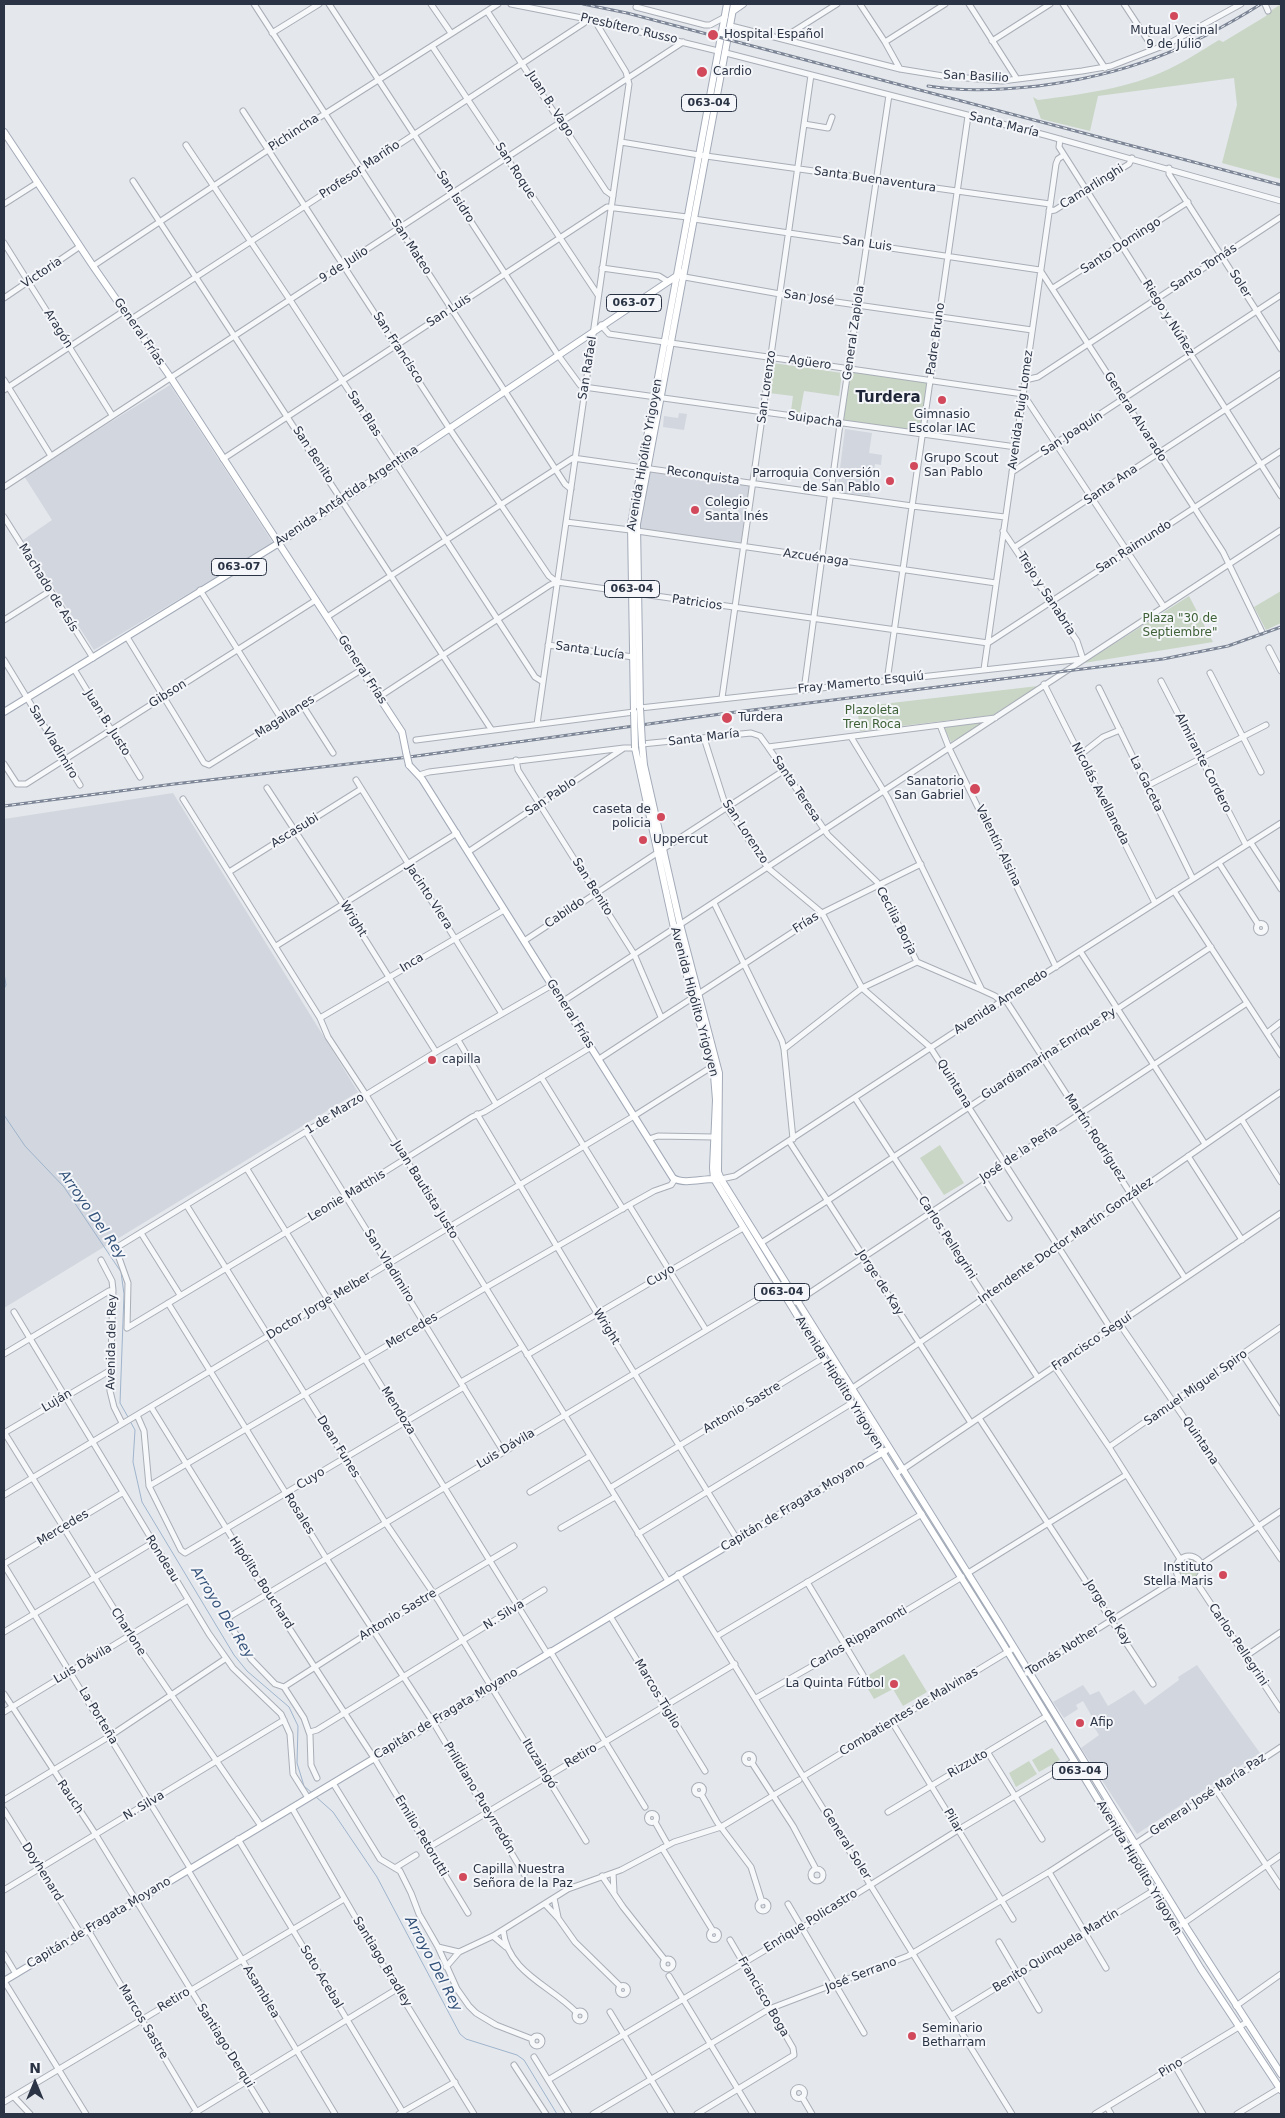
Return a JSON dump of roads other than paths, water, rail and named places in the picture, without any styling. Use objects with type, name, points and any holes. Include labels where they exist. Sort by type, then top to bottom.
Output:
[{"type":"main road","name":"Avenida Hipólito Yrigoyen","points":[[660,851],[642,744],[634,531],[638,519],[657,397],[726,53],[725,17],[727,4]]},
{"type":"main road","points":[[734,7],[743,4]]},
{"type":"main road","name":"Avenida Hipólito Yrigoyen","points":[[681,275],[687,217],[718,51],[725,40],[734,7]]},
{"type":"main road","name":"General Frías","points":[[4,132],[92,266],[171,378],[404,736],[409,765],[419,775],[457,833],[675,1179]]},
{"type":"main road","name":"Avenida Antártida Argentina","points":[[4,712],[279,543],[666,281],[681,275]]},
{"type":"main road","name":"Avenida Hipólito Yrigoyen","points":[[635,594],[633,657],[635,748],[677,926],[720,1073],[717,1179],[761,1243],[824,1358],[852,1403],[886,1450]]},
{"type":"main road","name":"Avenida Hipólito Yrigoyen","points":[[696,995],[716,1086],[714,1137],[717,1179],[743,1228],[782,1284]]},
{"type":"main road","points":[[675,1179],[684,1181],[717,1179]]},
{"type":"main road","name":"Avenida Hipólito Yrigoyen","points":[[794,1304],[850,1389],[922,1514],[1201,1969],[1281,2090]]},
{"type":"main road","name":"Capitán de Fragata Moyano","points":[[4,1981],[886,1450]]},
{"type":"main road","name":"Avenida Hipólito Yrigoyen","points":[[899,1472],[968,1573],[1183,1923],[1281,2074]]},
{"type":"street","name":"San Mateo","points":[[254,4],[504,391],[565,484],[571,488]]},
{"type":"street","points":[[272,34],[319,4]]},
{"type":"street","name":"San Isidro","points":[[329,4],[558,355],[577,383],[584,387]]},
{"type":"street","points":[[431,4],[451,33]]},
{"type":"street","name":"Pichincha","points":[[92,266],[268,150],[498,4]]},
{"type":"street","name":"Presbítero Russo","points":[[510,4],[587,18],[718,51]]},
{"type":"street","points":[[783,38],[837,4]]},
{"type":"street","points":[[860,4],[900,69]]},
{"type":"street","points":[[885,42],[945,4]]},
{"type":"street","points":[[969,4],[1017,79]]},
{"type":"street","points":[[992,41],[1050,4]]},
{"type":"street","points":[[1063,4],[1105,68]]},
{"type":"street","points":[[1124,4],[1149,42]]},
{"type":"street","name":"San Basilio","points":[[730,26],[900,69],[997,81],[1105,68],[1168,44],[1241,4]]},
{"type":"street","points":[[1265,4],[1268,11]]},
{"type":"street","points":[[636,7],[706,26],[710,26],[725,17]]},
{"type":"street","name":"Juan B. Vago","points":[[487,11],[606,191],[613,196]]},
{"type":"street","name":"Profesor Mariño","points":[[130,320],[584,23],[587,18]]},
{"type":"street","points":[[596,21],[628,77]]},
{"type":"street","name":"9 de Julio","points":[[4,487],[683,42]]},
{"type":"street","name":"San Roque","points":[[432,46],[598,296]]},
{"type":"street","name":"Santa María","points":[[726,53],[1132,158],[1281,201]]},
{"type":"street","name":"San Lorenzo","points":[[722,698],[811,75]]},
{"type":"street","name":"San Rafael","points":[[537,724],[613,196],[628,77]]},
{"type":"street","name":"General Zapiola","points":[[804,690],[840,424],[889,95]]},
{"type":"street","name":"San Francisco","points":[[243,111],[500,505],[549,576],[557,582]]},
{"type":"street","name":"Padre Bruno","points":[[887,680],[968,116]]},
{"type":"street","points":[[804,124],[828,128],[832,117]]},
{"type":"street","name":"Riego y Núñez","points":[[1060,139],[1059,147],[1281,496]]},
{"type":"street","name":"Santa Buenaventura","points":[[620,142],[699,155],[1050,204]]},
{"type":"street","name":"San Blas","points":[[186,145],[290,300],[535,677],[543,682]]},
{"type":"street","name":"Avenida Puig Lomez","points":[[984,669],[1050,204],[1057,161],[1064,155]]},
{"type":"street","name":"Camarlinghi","points":[[1049,211],[1056,210],[1129,164],[1132,158]]},
{"type":"street","name":"Soler","points":[[1169,168],[1170,174],[1281,349]]},
{"type":"street","name":"San Benito","points":[[134,181],[491,729]]},
{"type":"street","points":[[4,204],[37,183]]},
{"type":"street","name":"Santo Domingo","points":[[1053,288],[1188,202]]},
{"type":"street","points":[[611,206],[687,217]]},
{"type":"street","name":"San Luis","points":[[223,459],[611,206]]},
{"type":"street","name":"Santo Tomás","points":[[1025,380],[1038,378],[1281,217]]},
{"type":"street","name":"San Luis","points":[[694,219],[1040,270]]},
{"type":"street","name":"Aragón","points":[[4,243],[112,415]]},
{"type":"street","name":"Victoria","points":[[4,298],[80,247]]},
{"type":"street","points":[[602,268],[659,276],[666,281]]},
{"type":"street","name":"General Alvarado","points":[[1040,270],[1223,552],[1262,632]]},
{"type":"street","name":"San José","points":[[681,275],[780,294],[1032,330]]},
{"type":"street","name":"San Joaquín","points":[[1012,472],[1281,295]]},
{"type":"street","points":[[6,389],[124,311]]},
{"type":"street","name":"Agüero","points":[[601,325],[609,334],[1023,394]]},
{"type":"street","name":"Santa Ana","points":[[1015,547],[1094,498],[1281,373]]},
{"type":"street","points":[[4,380],[6,389],[51,456]]},
{"type":"street","name":"Suipacha","points":[[584,387],[1016,447]]},
{"type":"street","points":[[1023,394],[1094,498],[1164,607]]},
{"type":"street","name":"San Raimundo","points":[[988,643],[1281,451]]},
{"type":"street","points":[[327,617],[555,468],[570,459],[576,458]]},
{"type":"street","name":"Reconquista","points":[[576,458],[912,506],[1005,517]]},
{"type":"street","name":"Machado de Asís","points":[[5,520],[92,658]]},
{"type":"street","name":"Azcuénaga","points":[[566,522],[996,582]]},
{"type":"street","points":[[562,1002],[1281,530]]},
{"type":"street","name":"Trejo y Sanabria","points":[[1004,531],[1077,641],[1083,659]]},
{"type":"street","points":[[379,697],[557,582]]},
{"type":"street","name":"Patricios","points":[[557,582],[988,643]]},
{"type":"street","points":[[200,590],[282,720]]},
{"type":"street","points":[[4,620],[50,591]]},
{"type":"street","name":"Gibson","points":[[4,764],[19,786],[26,784],[316,600]]},
{"type":"street","points":[[126,637],[163,697]]},
{"type":"street","name":"Santa Lucía","points":[[548,645],[633,657]]},
{"type":"street","points":[[1269,648],[1281,671]]},
{"type":"street","name":"Fray Mamerto Esquiú","points":[[640,708],[1083,659]]},
{"type":"street","name":"San Vladimiro","points":[[4,660],[80,785]]},
{"type":"street","name":"Juan B. Justo","points":[[74,669],[140,777]]},
{"type":"street","name":"Magallanes","points":[[163,697],[204,763],[209,765],[361,670]]},
{"type":"street","points":[[1210,673],[1261,772]]},
{"type":"street","name":"Almirante Cordero","points":[[1160,681],[1200,759],[1248,844],[1281,889]]},
{"type":"street","name":"Nicolás Avellaneda","points":[[1044,684],[1154,903]]},
{"type":"street","name":"La Gaceta","points":[[1099,688],[1193,879]]},
{"type":"street","points":[[303,706],[333,752]]},
{"type":"street","points":[[416,740],[634,712]]},
{"type":"street","points":[[768,747],[998,717]]},
{"type":"street","name":"Valentín Alsina","points":[[940,725],[949,748],[1056,967]]},
{"type":"street","points":[[1147,786],[1266,725]]},
{"type":"street","points":[[1080,755],[1104,738],[1120,730]]},
{"type":"street","name":"Santa María","points":[[642,744],[754,733],[760,736],[768,747]]},
{"type":"street","points":[[851,737],[884,791],[982,990]]},
{"type":"street","name":"San Lorenzo","points":[[704,738],[726,807],[768,868]]},
{"type":"street","name":"Santa Teresa","points":[[768,747],[824,830]]},
{"type":"street","name":"San Pablo","points":[[468,852],[624,748]]},
{"type":"street","points":[[419,775],[516,760],[635,748]]},
{"type":"street","name":"San Benito","points":[[516,760],[518,770],[634,954],[661,1018]]},
{"type":"street","name":"Cabildo","points":[[524,941],[783,771]]},
{"type":"street","name":"Jacinto Viera","points":[[356,780],[502,1014]]},
{"type":"street","name":"Wright","points":[[267,788],[344,904],[436,1052]]},
{"type":"street","name":"Ascasubi","points":[[229,872],[361,789]]},
{"type":"street","name":"Juan Bautista Justo","points":[[183,799],[320,1018],[328,1037],[668,1581]]},
{"type":"street","name":"Avenida Amenedo","points":[[717,1179],[735,1176],[1003,1000],[1281,823]]},
{"type":"street","name":"Cecilia Borja","points":[[824,830],[879,885],[917,962],[982,990]]},
{"type":"street","points":[[276,946],[457,833]]},
{"type":"street","points":[[1219,863],[1258,924]]},
{"type":"street","name":"Frías","points":[[599,1059],[822,913],[921,864]]},
{"type":"street","name":"Quintana","points":[[768,868],[822,913],[862,988],[931,1048],[1110,1329]]},
{"type":"street","points":[[1174,891],[1281,1055]]},
{"type":"street","name":"Jorge de Kay","points":[[714,903],[784,1049],[791,1140],[863,1258],[971,1423]]},
{"type":"street","name":"Inca","points":[[320,1018],[455,937],[504,910]]},
{"type":"street","name":"Guardiamarina Enrique Py","points":[[761,1243],[894,1158],[1211,947]]},
{"type":"street","points":[[1080,951],[1205,1144]]},
{"type":"street","points":[[784,1049],[862,988],[917,962]]},
{"type":"street","name":"1 de Marzo","points":[[120,1246],[436,1052],[552,985]]},
{"type":"street","name":"Martín Rodríguez","points":[[982,990],[1003,1000],[1185,1278]]},
{"type":"street","name":"José de la Peña","points":[[794,1304],[1247,1003]]},
{"type":"street","points":[[1267,1033],[1281,1022]]},
{"type":"street","points":[[458,1040],[496,1104]]},
{"type":"street","name":"Leonie Matthis","points":[[127,1328],[591,1046]]},
{"type":"street","name":"Doctor Jorge Melber","points":[[4,1495],[584,1147],[712,1066]]},
{"type":"street","points":[[541,1077],[623,1209]]},
{"type":"street","name":"Intendente Doctor Martín González","points":[[850,1389],[1059,1248],[1281,1092]]},
{"type":"street","name":"Carlos Pellegrini","points":[[855,1098],[1038,1378]]},
{"type":"street","name":"Wright","points":[[477,1114],[737,1539]]},
{"type":"street","points":[[1242,1120],[1281,1182]]},
{"type":"street","name":"San Vladimiro","points":[[306,1132],[503,1451]]},
{"type":"street","points":[[649,1139],[658,1136],[714,1137]]},
{"type":"street","points":[[1188,1156],[1242,1240]]},
{"type":"street","name":"Mendoza","points":[[247,1169],[518,1606],[549,1652]]},
{"type":"street","points":[[983,1178],[1009,1218]]},
{"type":"street","name":"Mercedes","points":[[149,1486],[186,1466],[556,1246],[654,1191],[671,1185],[675,1179]]},
{"type":"street","points":[[629,1205],[706,1330]]},
{"type":"street","name":"Dean Funes","points":[[187,1206],[227,1267],[385,1522],[434,1593],[492,1686]]},
{"type":"street","name":"Francisco Seguí","points":[[899,1472],[1281,1213]]},
{"type":"street","name":"Cuyo","points":[[527,1355],[743,1228]]},
{"type":"street","points":[[141,1233],[180,1295]]},
{"type":"street","name":"Avenida del Rey","points":[[120,1246],[117,1251],[118,1256],[128,1283],[127,1328]]},
{"type":"street","name":"Avenida del Rey","points":[[101,1260],[112,1281],[113,1290],[110,1370],[111,1397],[125,1422]]},
{"type":"street","name":"Luis Dávila","points":[[284,1688],[275,1684],[252,1660],[229,1623],[229,1617],[782,1284]]},
{"type":"street","points":[[4,1354],[113,1290]]},
{"type":"street","name":"Rosales","points":[[168,1303],[326,1558],[433,1722]]},
{"type":"street","name":"Rondeau","points":[[14,1312],[152,1543],[226,1659],[251,1687],[273,1705],[284,1720],[290,1734],[293,1774],[309,1797]]},
{"type":"street","name":"Quintana","points":[[1119,1323],[1281,1559]]},
{"type":"street","name":"Samuel Miguel Spiro","points":[[1109,1447],[1175,1403],[1281,1327]]},
{"type":"street","name":"Cuyo","points":[[149,1486],[183,1552],[186,1553],[405,1423],[462,1384],[522,1347]]},
{"type":"street","points":[[1243,1355],[1281,1413]]},
{"type":"street","name":"Antonio Sastre","points":[[610,1488],[824,1358]]},
{"type":"street","points":[[1055,1367],[1109,1447],[1180,1559]]},
{"type":"street","name":"Luján","points":[[4,1432],[110,1370]]},
{"type":"street","points":[[638,1534],[852,1403]]},
{"type":"street","name":"Hipólito Bouchard","points":[[151,1407],[267,1594],[374,1758]]},
{"type":"street","points":[[135,1416],[144,1431],[149,1486]]},
{"type":"street","name":"Jorge de Kay","points":[[979,1418],[1153,1684]]},
{"type":"street","name":"Charlone","points":[[4,1432],[130,1636],[261,1826]]},
{"type":"street","points":[[530,1492],[590,1456]]},
{"type":"street","points":[[968,1573],[1126,1475]]},
{"type":"street","name":"Mercedes","points":[[4,1564],[122,1493]]},
{"type":"street","points":[[561,1528],[616,1497]]},
{"type":"street","points":[[1202,1564],[1281,1511]]},
{"type":"street","points":[[717,1636],[922,1514]]},
{"type":"street","points":[[4,1632],[152,1543]]},
{"type":"street","name":"Antonio Sastre","points":[[284,1688],[315,1666],[514,1546]]},
{"type":"street","points":[[1190,1555],[1197,1558],[1202,1564],[1202,1571],[1195,1580],[1187,1582],[1180,1578],[1176,1566],[1180,1559],[1190,1555]]},
{"type":"street","name":"La Porteña","points":[[4,1564],[189,1869]]},
{"type":"street","name":"General Soler","points":[[678,1574],[756,1698],[801,1778],[871,1884],[1012,2114]]},
{"type":"street","name":"Carlos Rippamonti","points":[[756,1698],[846,1647],[962,1577]]},
{"type":"street","name":"Tomás Nother","points":[[1022,1676],[1180,1578]]},
{"type":"street","name":"Carlos Pellegrini","points":[[1195,1580],[1281,1710]]},
{"type":"street","points":[[807,1582],[863,1675]]},
{"type":"street","name":"N. Silva","points":[[310,1732],[317,1730],[544,1590]]},
{"type":"street","name":"Luis Dávila","points":[[4,1712],[188,1600]]},
{"type":"street","name":"Marcos Tiglio","points":[[610,1616],[705,1771]]},
{"type":"street","points":[[1246,1656],[1281,1632]]},
{"type":"street","name":"Combatientes de Malvinas","points":[[459,1952],[493,1936],[579,1884],[613,1873],[668,1845],[721,1827],[1014,1648]]},
{"type":"street","points":[[549,1652],[645,1807]]},
{"type":"street","points":[[4,1800],[110,1736],[170,1694],[226,1659]]},
{"type":"street","name":"Retiro","points":[[428,1848],[735,1664]]},
{"type":"street","name":"Ituzaingó","points":[[492,1686],[586,1840]]},
{"type":"street","points":[[284,1688],[304,1718],[310,1732],[311,1765],[317,1778]]},
{"type":"street","name":"Rauch","points":[[4,1694],[137,1900]]},
{"type":"street","name":"Rizzuto","points":[[888,1812],[1047,1716]]},
{"type":"street","name":"N. Silva","points":[[4,1890],[284,1720]]},
{"type":"street","name":"Prilidiano Pueyrredón","points":[[433,1722],[524,1874]]},
{"type":"street","name":"Pilar","points":[[892,1722],[1013,1919]]},
{"type":"street","name":"General José María Paz","points":[[1135,1844],[1281,1747]]},
{"type":"street","points":[[988,1753],[1042,1839]]},
{"type":"street","name":"Emilio Petorutti","points":[[374,1758],[468,1913]]},
{"type":"street","name":"Enrique Policastro","points":[[548,2080],[802,1928],[958,1830],[1074,1761]]},
{"type":"street","points":[[752,1763],[772,1797],[793,1826],[816,1869]]},
{"type":"street","points":[[333,1782],[380,1859],[395,1868],[404,1880],[418,1914],[438,1947],[457,1989],[476,2013],[496,2026],[532,2039]]},
{"type":"street","points":[[1216,1790],[1281,1886]]},
{"type":"street","points":[[701,1794],[721,1827],[751,1867],[762,1902]]},
{"type":"street","name":"Santiago Bradley","points":[[292,1808],[397,1989],[474,2114]]},
{"type":"street","name":"Doyhenard","points":[[4,1810],[81,1934]]},
{"type":"street","points":[[655,1822],[668,1845]]},
{"type":"street","name":"José Serrano","points":[[593,2114],[769,2009],[835,1985],[913,1953],[1049,1872],[1123,1824]]},
{"type":"street","name":"Soto Acebal","points":[[238,1839],[402,2113]]},
{"type":"street","points":[[662,1848],[713,1931]]},
{"type":"street","points":[[395,1868],[416,1855]]},
{"type":"street","points":[[1176,1928],[1281,1855]]},
{"type":"street","name":"Asamblea","points":[[189,1869],[241,1960],[335,2114]]},
{"type":"street","points":[[1049,1872],[1106,1968]]},
{"type":"street","points":[[613,1873],[614,1893]]},
{"type":"street","points":[[602,1876],[622,1907],[665,1960]]},
{"type":"street","name":"Benito Quinquela Martín","points":[[952,2015],[1161,1886]]},
{"type":"street","points":[[554,1898],[558,1918]]},
{"type":"street","name":"Retiro","points":[[4,2102],[344,1899]]},
{"type":"street","name":"Santiago Derqui","points":[[137,1900],[267,2114]]},
{"type":"street","points":[[544,1904],[558,1918],[575,1942],[620,1986]]},
{"type":"street","points":[[788,1904],[864,2033]]},
{"type":"street","name":"Marcos Sastre","points":[[88,1930],[196,2114]]},
{"type":"street","points":[[503,1930],[506,1947]]},
{"type":"street","points":[[493,1936],[506,1947],[524,1972],[564,2000],[576,2012]]},
{"type":"street","name":"Francisco Boga","points":[[730,1940],[793,2048],[794,2055],[738,2090]]},
{"type":"street","points":[[999,1942],[1039,2010]]},
{"type":"street","points":[[438,1947],[459,1952],[446,1967]]},
{"type":"street","points":[[4,1954],[16,1974]]},
{"type":"street","points":[[1236,2006],[1281,1974]]},
{"type":"street","points":[[669,1976],[753,2114]]},
{"type":"street","points":[[4,1981],[86,2114]]},
{"type":"street","points":[[196,2114],[397,1989]]},
{"type":"street","points":[[610,2012],[672,2114]]},
{"type":"street","name":"Pino","points":[[1096,2114],[1247,2022]]},
{"type":"street","points":[[534,2057],[569,2114]]},
{"type":"street","points":[[514,2065],[546,2114]]},
{"type":"street","points":[[1175,2066],[1203,2114]]},
{"type":"street","points":[[402,2113],[455,2082]]},
{"type":"street","points":[[697,2114],[738,2090]]},
{"type":"street","points":[[1237,2114],[1281,2090]]},
{"type":"street","points":[[14,2096],[30,2114]]},
{"type":"street","points":[[802,2098],[812,2114]]},
{"type":"street","points":[[1107,2107],[1111,2114]]},
{"type":"waterway","name":"Arroyo Del Rey","points":[[4,973],[6,985],[4,989]]},
{"type":"waterway","name":"Arroyo Del Rey","points":[[4,1115],[25,1146],[64,1187],[121,1272],[124,1294],[120,1403],[128,1417]]},
{"type":"waterway","name":"Arroyo Del Rey","points":[[130,1421],[135,1430],[133,1462],[142,1502],[234,1655],[247,1671],[289,1707],[298,1726],[297,1763],[304,1786],[312,1793]]},
{"type":"waterway","name":"Arroyo Del Rey","points":[[315,1796],[333,1812],[377,1877],[460,2034],[466,2039],[517,2055],[524,2060],[557,2114]]},
{"type":"railway","points":[[583,4],[627,13],[1281,185]]},
{"type":"railway","points":[[928,86],[969,90],[1011,89],[1099,75],[1154,58],[1181,47],[1207,35],[1261,4]]},
{"type":"railway","points":[[4,806],[409,757],[728,713],[1163,659],[1228,646],[1281,627]]},
{"type":"place","name":"Mutual Vecinal 9 de Julio","points":[[1174,16]]},
{"type":"place","name":"Hospital Español","points":[[713,35]]},
{"type":"place","name":"Cardio","points":[[702,72]]},
{"type":"place","name":"Gimnasio Escolar IAC","points":[[942,400]]},
{"type":"place","name":"Grupo Scout San Pablo","points":[[914,466]]},
{"type":"place","name":"Parroquia Conversión de San Pablo","points":[[890,481]]},
{"type":"place","name":"Colegio Santa Inés","points":[[695,510]]},
{"type":"place","name":"Turdera","points":[[727,718]]},
{"type":"place","name":"Sanatorio San Gabriel","points":[[975,789]]},
{"type":"place","name":"caseta de policia","points":[[661,817]]},
{"type":"place","name":"Uppercut","points":[[643,840]]},
{"type":"place","name":"capilla","points":[[432,1060]]},
{"type":"place","name":"Instituto Stella Maris","points":[[1223,1575]]},
{"type":"place","name":"La Quinta Fútbol","points":[[894,1684]]},
{"type":"place","name":"Afip","points":[[1080,1723]]},
{"type":"place","name":"Capilla Nuestra Señora de la Paz","points":[[463,1877]]},
{"type":"place","name":"Seminario Betharram","points":[[912,2036]]},
{"type":"district","name":"Turdera","points":[[888,398]]},
{"type":"park label","name":"Plaza \"30 de Septiembre\"","points":[[1180,626]]},
{"type":"park label","name":"Plazoleta Tren Roca","points":[[872,718]]}]
